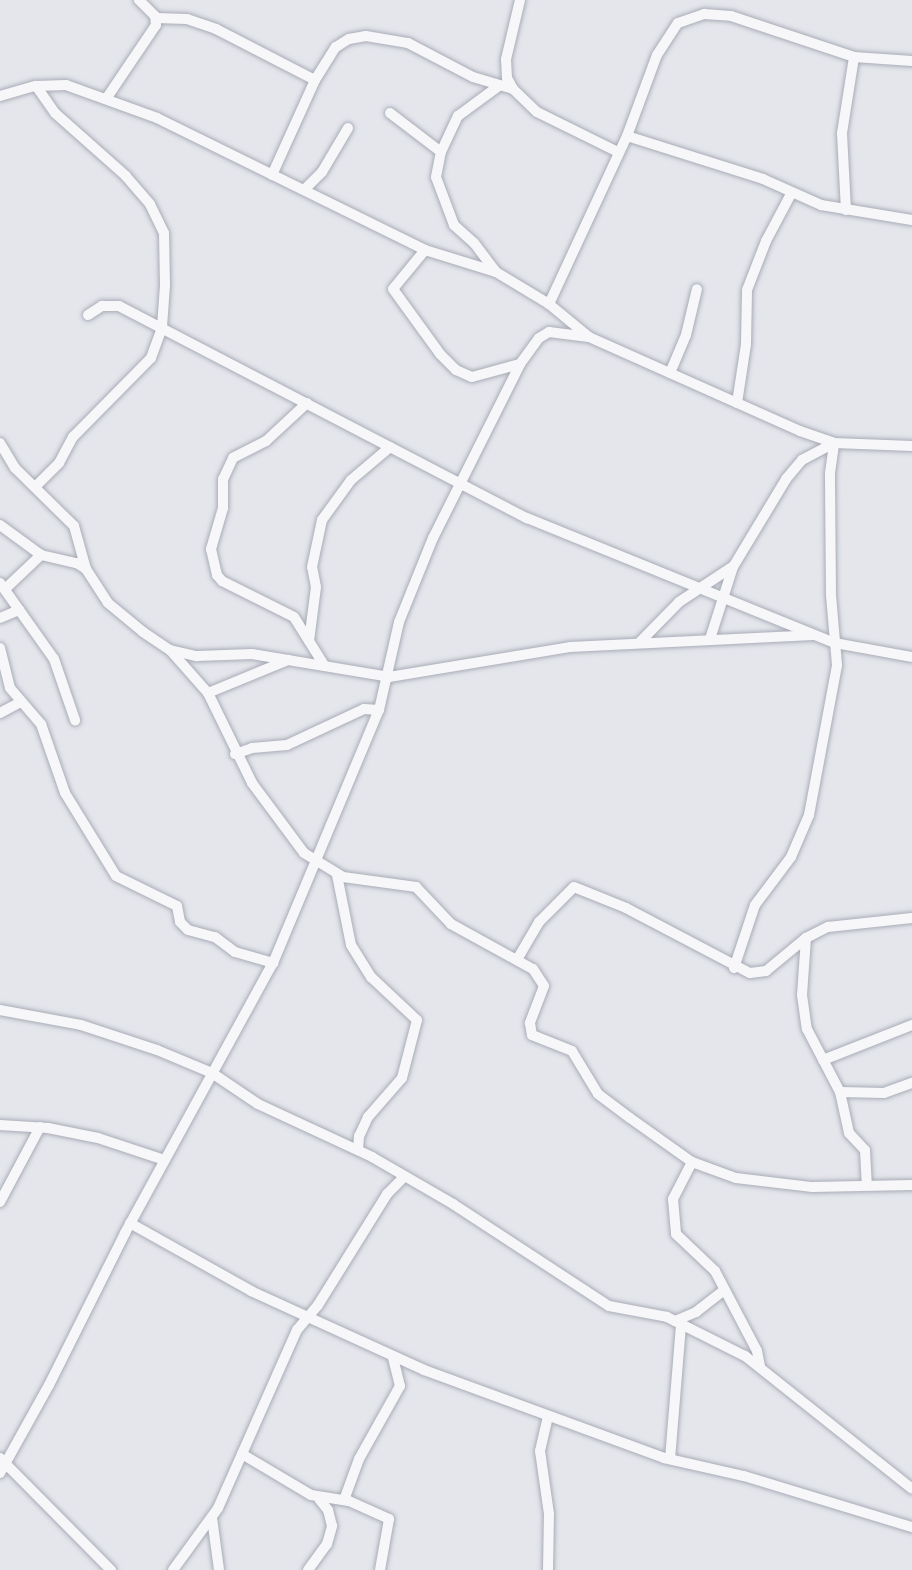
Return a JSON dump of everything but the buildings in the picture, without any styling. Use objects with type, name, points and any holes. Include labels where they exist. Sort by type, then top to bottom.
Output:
[{"type":"street","points":[[139,0],[156,18],[187,19],[216,28],[315,80]]},
{"type":"street","points":[[514,0],[516,12]]},
{"type":"street","points":[[520,0],[506,59],[507,78],[513,88],[537,112],[618,152]]},
{"type":"street","points":[[549,304],[627,136],[657,55],[678,23],[691,16],[731,16],[854,57],[912,61]]},
{"type":"street","points":[[106,99],[153,32],[156,18]]},
{"type":"street","points":[[272,175],[315,80],[341,42],[366,36],[408,43],[473,77],[513,88]]},
{"type":"street","points":[[846,210],[842,133],[854,57]]},
{"type":"street","points":[[0,96],[36,86],[66,84],[106,99],[189,131],[272,175],[305,189],[425,250],[496,272],[549,304],[589,337],[737,403],[834,443],[912,446]]},
{"type":"street","points":[[496,272],[450,219],[437,185],[441,152],[458,116],[500,85]]},
{"type":"street","points":[[35,486],[58,463],[73,437],[151,358],[162,327],[164,233],[150,204],[126,176],[55,112],[36,86]]},
{"type":"street","points":[[390,113],[441,152]]},
{"type":"street","points":[[305,189],[322,172],[348,128]]},
{"type":"street","points":[[627,136],[763,179],[791,194],[846,210],[912,220]]},
{"type":"street","points":[[737,403],[746,344],[747,290],[766,241],[791,194]]},
{"type":"street","points":[[425,250],[393,289],[440,354],[456,370],[472,377],[520,364]]},
{"type":"street","points":[[670,373],[686,335],[697,289]]},
{"type":"street","points":[[88,315],[112,304],[162,327],[527,518],[835,643],[912,657]]},
{"type":"street","points":[[111,1570],[2,1465],[164,1160],[273,963],[379,710],[389,677],[399,622],[460,482],[520,364],[544,333],[589,337]]},
{"type":"street","points":[[307,403],[266,441],[233,458],[223,479],[223,508],[211,549],[222,581],[287,611],[324,665]]},
{"type":"street","points":[[0,443],[15,468],[74,526],[86,569],[108,603],[170,650],[208,693],[235,754],[262,800],[316,863],[337,875],[410,885],[451,924],[518,958],[539,974],[544,986],[531,1023],[532,1035],[572,1051],[598,1094],[692,1162],[736,1178],[777,1184],[912,1185]]},
{"type":"street","points":[[710,639],[733,567],[796,466],[834,443]]},
{"type":"street","points":[[734,968],[755,905],[790,857],[809,814],[837,665],[830,473],[834,443]]},
{"type":"street","points":[[309,641],[316,587],[312,567],[322,520],[351,480],[390,447]]},
{"type":"street","points":[[0,525],[41,555],[77,564],[86,569]]},
{"type":"street","points":[[41,555],[3,586],[54,659],[75,720]]},
{"type":"street","points":[[640,642],[672,608],[733,567]]},
{"type":"street","points":[[0,618],[19,610]]},
{"type":"street","points":[[170,650],[197,656],[252,654],[389,677],[534,651],[640,642],[814,635]]},
{"type":"street","points":[[0,648],[4,671],[19,703],[41,724],[65,793],[116,876],[177,906],[180,922],[188,930],[215,937],[235,952],[273,963]]},
{"type":"street","points":[[208,693],[288,660]]},
{"type":"street","points":[[0,713],[19,703]]},
{"type":"street","points":[[235,754],[252,748],[287,745],[364,709],[379,710]]},
{"type":"street","points":[[337,875],[351,945],[372,977],[417,1020],[402,1078],[368,1117],[359,1136],[358,1150]]},
{"type":"street","points":[[518,958],[540,922],[574,887],[626,908],[734,968],[750,973],[766,971],[806,938],[828,927],[912,918]]},
{"type":"street","points":[[806,938],[804,1010],[811,1039],[840,1092],[849,1133],[865,1150],[867,1185]]},
{"type":"street","points":[[0,1010],[110,1034],[212,1073],[258,1104],[358,1150],[405,1177],[609,1306],[678,1323],[760,1366],[912,1489]]},
{"type":"street","points":[[823,1060],[912,1025]]},
{"type":"street","points":[[840,1092],[884,1093],[912,1083]]},
{"type":"street","points":[[0,1125],[40,1127],[98,1138],[164,1160]]},
{"type":"street","points":[[0,1202],[40,1127]]},
{"type":"street","points":[[692,1162],[676,1189],[672,1222],[676,1234],[712,1268],[757,1351],[760,1366]]},
{"type":"street","points":[[188,1570],[175,1568],[212,1518],[281,1362],[387,1194],[405,1177]]},
{"type":"street","points":[[130,1223],[251,1291],[393,1358],[670,1459],[744,1476],[912,1527]]},
{"type":"street","points":[[678,1323],[723,1291]]},
{"type":"street","points":[[670,1459],[678,1323]]},
{"type":"street","points":[[344,1500],[359,1459],[400,1386],[393,1358]]},
{"type":"street","points":[[548,1570],[549,1514],[540,1451],[549,1416]]},
{"type":"street","points":[[242,1454],[320,1498],[344,1500],[390,1521],[380,1570]]},
{"type":"street","points":[[308,1570],[327,1544],[332,1526],[328,1510],[320,1498]]},
{"type":"street","points":[[212,1518],[219,1570]]}]
